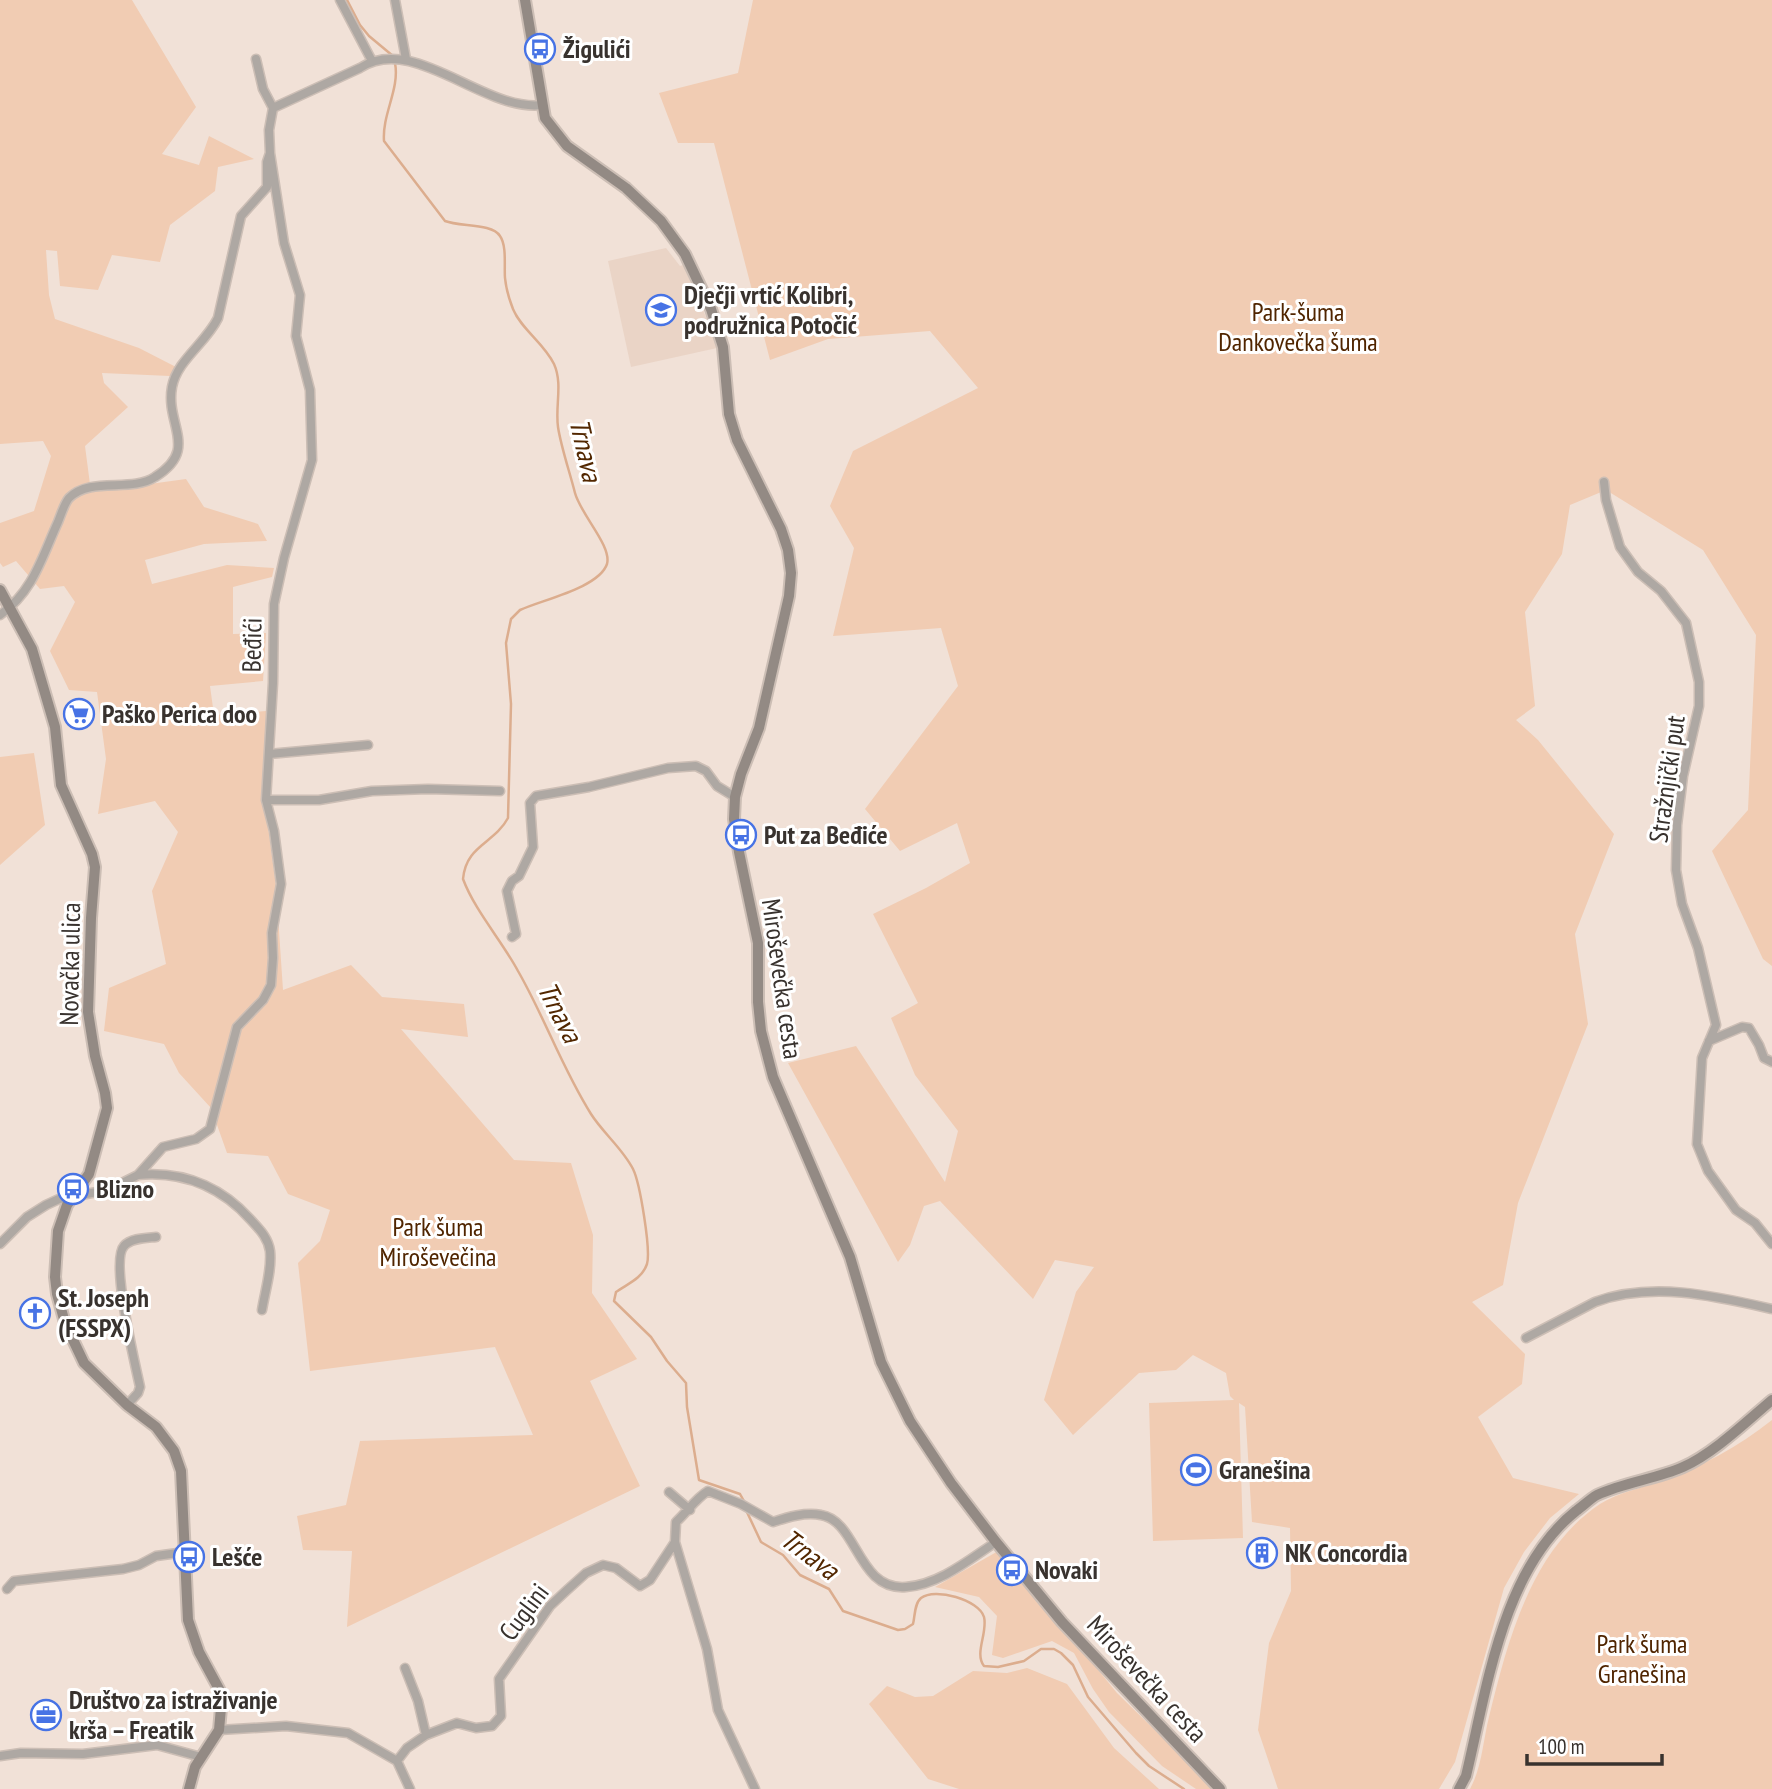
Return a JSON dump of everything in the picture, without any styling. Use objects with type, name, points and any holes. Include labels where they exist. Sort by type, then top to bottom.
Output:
[{"type":"main road","name":"Miroševečka cesta","points":[[525,0],[545,118],[567,146],[626,188],[661,221],[685,254],[711,309],[723,346],[729,414],[737,440],[788,550],[791,573],[789,596],[760,728],[741,774],[735,797],[734,819],[758,943],[761,1031],[772,1077],[850,1257],[881,1362],[910,1421],[951,1483],[996,1542],[1062,1622],[1220,1789]]},
{"type":"main road","name":"Novačka ulica","points":[[0,590],[32,649],[55,727],[61,785],[94,860],[95,884],[90,918],[87,1001],[92,1041],[105,1093],[106,1116],[89,1174],[72,1198],[58,1231],[55,1277],[60,1306],[73,1343],[84,1363],[127,1405],[156,1427],[174,1451],[181,1471],[188,1620],[199,1652],[219,1689],[219,1730]]},
{"type":"main road","points":[[1459,1789],[1466,1776],[1498,1644],[1516,1592],[1536,1556],[1565,1520],[1595,1496],[1684,1466],[1725,1439],[1772,1400]]},
{"type":"main road","points":[[189,1789],[201,1757],[219,1730]]},
{"type":"street","points":[[340,0],[372,61]]},
{"type":"street","points":[[395,0],[404,59]]},
{"type":"street","points":[[0,615],[27,590],[68,499],[83,489],[152,480],[172,465],[179,448],[179,439],[171,400],[172,384],[180,364],[211,333],[218,318],[241,216],[267,187],[269,130],[273,108],[263,89],[256,59]]},
{"type":"street","points":[[273,108],[372,61],[404,59],[510,101],[542,105]]},
{"type":"street","name":"Beđići","points":[[138,1175],[163,1147],[196,1139],[210,1129],[237,1027],[263,1000],[271,985],[272,933],[281,884],[274,831],[266,800],[274,604],[312,460],[313,442],[310,390],[296,336],[300,295],[284,243],[270,153]]},
{"type":"street","name":"Stražnjički put","points":[[1604,482],[1606,500],[1620,547],[1637,572],[1661,591],[1686,623],[1699,682],[1699,706],[1683,776],[1677,825],[1676,870],[1682,904],[1698,948],[1716,1025],[1702,1058],[1697,1144],[1708,1171],[1736,1210],[1755,1223],[1772,1244]]},
{"type":"street","points":[[269,754],[368,745]]},
{"type":"street","points":[[512,937],[516,934],[507,891],[512,881],[519,876],[533,847],[530,803],[536,796],[589,787],[668,768],[696,766],[706,771],[717,786],[735,797]]},
{"type":"street","points":[[266,800],[319,800],[372,791],[500,791]]},
{"type":"street","points":[[1709,1041],[1742,1027],[1749,1028],[1764,1058],[1772,1062]]},
{"type":"street","points":[[0,1244],[27,1217],[59,1199],[108,1190],[138,1175],[159,1173],[189,1179],[224,1194],[264,1235],[270,1249],[270,1261],[262,1310]]},
{"type":"street","points":[[127,1405],[140,1387],[121,1284],[120,1256],[129,1242],[156,1237]]},
{"type":"street","points":[[1526,1338],[1607,1297],[1650,1291],[1674,1292],[1772,1309]]},
{"type":"street","points":[[669,1492],[690,1510],[696,1498],[708,1491],[773,1521],[791,1516],[823,1515],[839,1525],[876,1579],[891,1587],[917,1585],[947,1573],[996,1542]]},
{"type":"street","name":"Cuglini","points":[[397,1761],[407,1748],[426,1735],[457,1723],[475,1728],[492,1726],[501,1716],[499,1679],[550,1606],[586,1573],[603,1566],[616,1568],[640,1586],[650,1580],[676,1542],[676,1521],[690,1510]]},
{"type":"street","points":[[676,1542],[707,1649],[718,1710],[755,1789]]},
{"type":"street","points":[[7,1589],[14,1581],[123,1569],[156,1556],[185,1552]]},
{"type":"street","points":[[404,1668],[418,1701],[426,1735]]},
{"type":"street","points":[[219,1730],[286,1726],[348,1733],[397,1761],[410,1789]]},
{"type":"street","points":[[0,1756],[21,1753],[83,1754],[157,1745],[201,1757]]},
{"type":"shaded area","name":"Dječji vrtić Kolibri, podružnica Potočić","points":[[666,248],[680,266],[683,265],[714,335],[717,348],[631,367],[608,261]]},
{"type":"green space","name":"Park šuma Miroševečina","points":[[0,0],[132,0],[196,107],[162,154],[199,165],[209,136],[254,159],[218,167],[215,191],[170,225],[160,262],[112,255],[98,290],[60,286],[57,251],[46,250],[49,295],[55,319],[139,348],[176,367],[170,376],[102,373],[104,383],[128,407],[85,446],[91,492],[186,479],[204,507],[258,524],[267,541],[204,544],[145,560],[152,584],[227,565],[274,568],[272,577],[233,587],[233,634],[266,633],[263,681],[210,686],[214,715],[266,711],[265,804],[276,886],[283,990],[351,965],[382,997],[464,1004],[468,1037],[401,1029],[514,1160],[571,1163],[593,1235],[592,1293],[637,1359],[590,1381],[640,1486],[347,1627],[352,1551],[303,1550],[297,1516],[346,1505],[360,1441],[533,1435],[495,1347],[310,1371],[298,1263],[320,1241],[330,1210],[288,1194],[268,1156],[227,1153],[211,1108],[179,1073],[164,1044],[104,1031],[109,988],[166,964],[152,891],[178,832],[155,801],[98,814],[106,759],[97,692],[69,690],[50,651],[75,602],[64,586],[40,589],[16,561],[3,567],[0,563],[0,523],[34,511],[51,456],[43,441],[0,444]]},
{"type":"green space","name":"Park-šuma Dankovečka šuma","points":[[753,0],[1772,0],[1772,966],[1763,959],[1712,851],[1748,810],[1756,635],[1703,550],[1606,490],[1570,505],[1562,554],[1525,612],[1535,706],[1516,720],[1538,740],[1614,834],[1575,934],[1588,1024],[1518,1203],[1503,1285],[1472,1302],[1525,1354],[1522,1384],[1478,1417],[1513,1478],[1579,1494],[1550,1518],[1524,1552],[1504,1588],[1455,1762],[1439,1789],[1278,1789],[1258,1730],[1269,1643],[1291,1591],[1290,1528],[1252,1522],[1245,1407],[1239,1403],[1243,1538],[1153,1541],[1149,1403],[1234,1400],[1230,1396],[1226,1373],[1193,1355],[1176,1370],[1139,1373],[1073,1435],[1044,1400],[1076,1292],[1094,1267],[1055,1260],[1033,1299],[940,1201],[924,1206],[910,1245],[898,1262],[788,1063],[856,1046],[945,1182],[958,1131],[915,1075],[891,1018],[918,1003],[873,914],[970,863],[957,823],[900,851],[865,809],[958,686],[941,628],[833,636],[854,548],[830,506],[853,451],[978,388],[930,331],[828,339],[770,360],[714,143],[678,143],[659,93],[738,73]]},
{"type":"green space","points":[[34,753],[45,825],[0,865],[0,757]]},
{"type":"green space","name":"Park šuma Granešina","points":[[1772,1420],[1772,1789],[1470,1789],[1480,1763],[1496,1688],[1514,1628],[1540,1571],[1556,1546],[1576,1523],[1600,1504],[1704,1463],[1746,1439]]},
{"type":"green space","points":[[1000,1550],[1117,1693],[1215,1789],[1196,1789],[1162,1766],[1109,1712],[1074,1653],[1052,1641],[1003,1658],[992,1655],[997,1616],[979,1597],[935,1587]]},
{"type":"green space","points":[[1027,1668],[1067,1684],[1114,1748],[1159,1789],[959,1789],[928,1779],[869,1704],[887,1686],[915,1697],[933,1696],[973,1671],[1007,1673]]},
{"type":"waterway","name":"Trnava","points":[[347,0],[369,36],[393,56]]},
{"type":"waterway","name":"Trnava","points":[[395,63],[395,82],[384,141],[445,221],[483,227],[500,236],[504,245],[505,278],[510,301],[521,323],[554,364],[558,379],[558,427],[575,493],[601,539],[607,557],[607,564],[593,580],[520,610],[511,619],[506,643],[511,704],[508,818],[469,859],[463,879],[474,903],[528,989],[581,1097],[596,1121],[629,1162],[636,1177],[646,1231],[647,1264],[638,1277],[616,1292],[614,1301],[651,1337],[686,1383],[687,1407],[699,1480],[740,1494],[745,1503]]},
{"type":"waterway","name":"Trnava","points":[[746,1510],[761,1542],[783,1555],[800,1575],[829,1589],[843,1611],[898,1630],[905,1629],[913,1624],[916,1607],[921,1598],[936,1594],[946,1595],[974,1605],[984,1617],[980,1655],[984,1666],[998,1667],[1024,1661],[1041,1649],[1054,1649],[1061,1653],[1073,1665],[1088,1697],[1136,1753],[1149,1766],[1184,1789]]},
{"type":"place","name":"Žigulići","points":[[540,49]]},
{"type":"place","name":"Dječji vrtić Kolibri, podružnica Potočić","points":[[661,310]]},
{"type":"place","name":"Paško Perica doo","points":[[79,714]]},
{"type":"place","name":"Put za Beđiće","points":[[741,835]]},
{"type":"place","name":"Blizno","points":[[73,1189]]},
{"type":"place","name":"St. Joseph (FSSPX)","points":[[35,1313]]},
{"type":"place","name":"Granešina","points":[[1196,1470]]},
{"type":"place","name":"NK Concordia","points":[[1262,1553]]},
{"type":"place","name":"Lešće","points":[[189,1557]]},
{"type":"place","name":"Novaki","points":[[1012,1570]]},
{"type":"place","name":"Društvo za istraživanje krša – Freatik","points":[[46,1715]]}]
